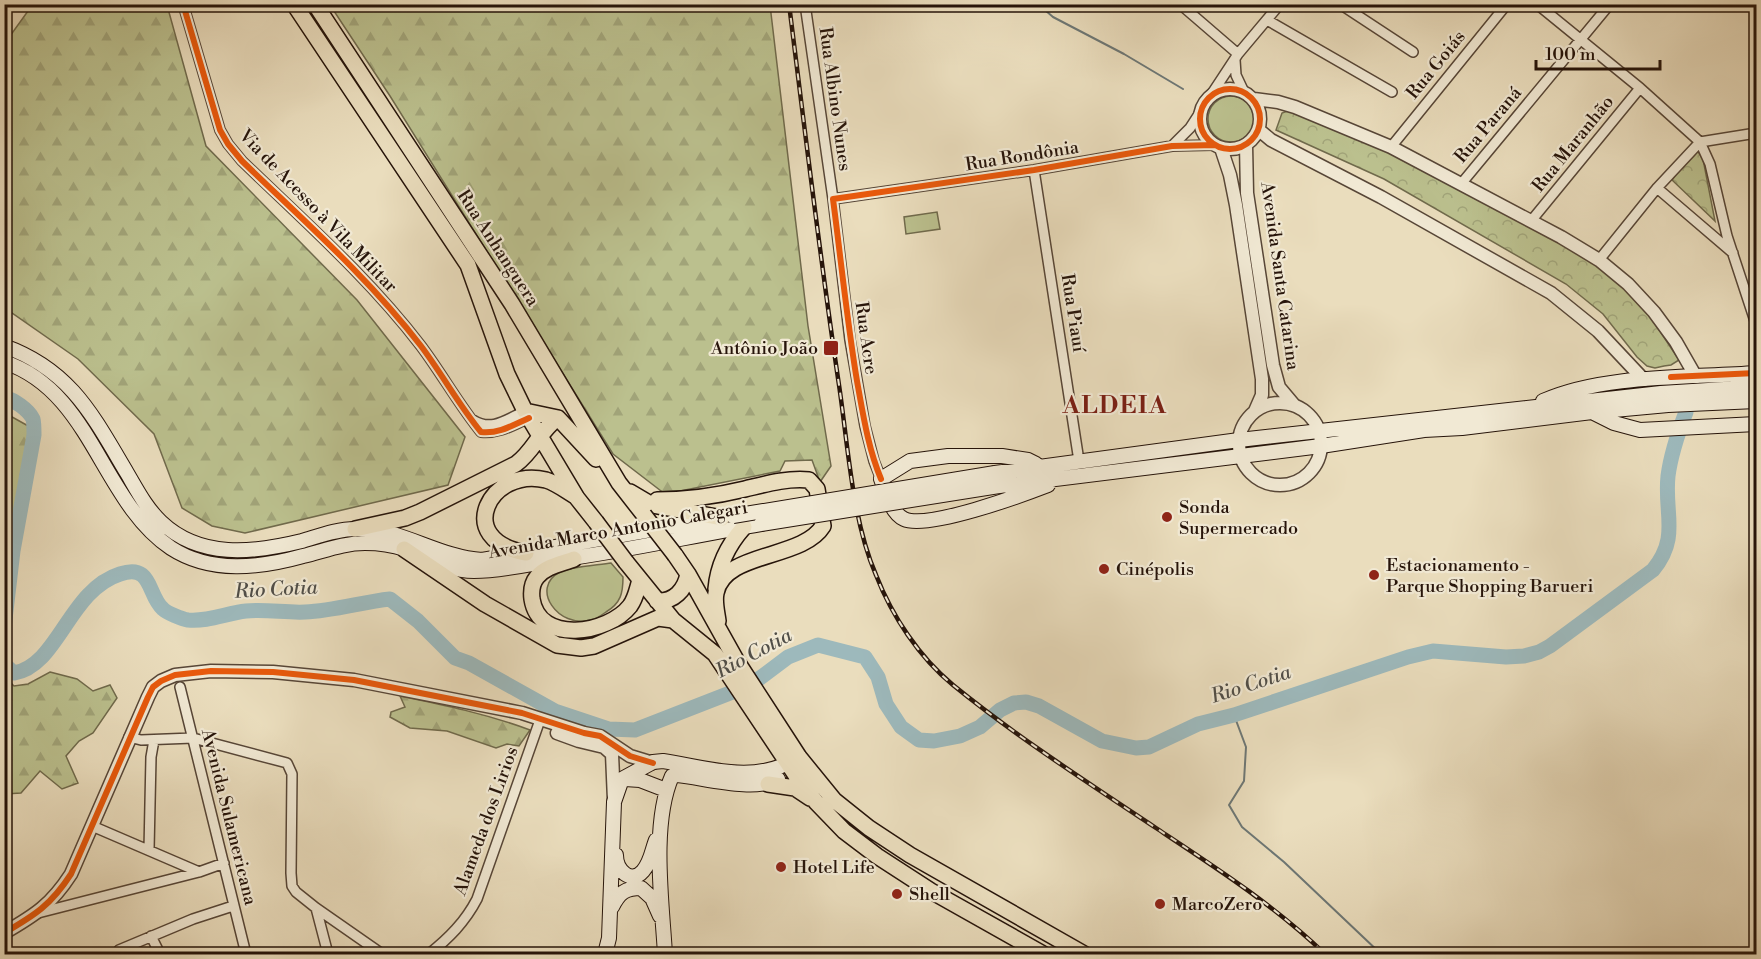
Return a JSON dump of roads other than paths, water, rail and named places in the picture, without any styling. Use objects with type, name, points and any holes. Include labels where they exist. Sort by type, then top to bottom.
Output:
[{"type":"main road","name":"Rua Anhanguera","points":[[294,4],[468,265],[507,374],[527,414],[577,498],[673,620],[715,654],[730,663]]},
{"type":"main road","name":"Rua Anhanguera","points":[[315,4],[512,304],[619,483],[688,574],[720,633],[730,663]]},
{"type":"main road","name":"Avenida Marco Antonio Calegari","points":[[4,346],[21,352],[42,364],[61,378],[76,394],[90,411],[142,500],[161,522],[180,536],[223,551],[247,551],[355,529],[397,535],[446,554],[466,559],[489,559],[727,517],[997,480]]},
{"type":"main road","name":"Avenida Marco Antonio Calegari","points":[[4,362],[34,378],[53,393],[73,415],[135,513],[152,533],[173,549],[196,559],[223,566],[260,566],[350,544],[366,543],[404,549],[450,568],[472,572],[574,559],[997,480]]},
{"type":"main road","points":[[1529,408],[1557,395],[1644,380],[1756,373]]},
{"type":"main road","points":[[997,480],[1073,477],[1321,446],[1424,430],[1462,428],[1592,412],[1665,399],[1756,387]]},
{"type":"main road","points":[[997,480],[1040,466],[1079,460],[1529,408],[1665,399],[1756,401]]},
{"type":"main road","points":[[1592,412],[1626,427],[1658,430],[1756,424]]},
{"type":"main road","points":[[527,414],[558,418],[619,483],[641,499],[664,508],[727,517]]},
{"type":"main road","points":[[355,529],[405,518],[507,469],[526,456],[540,435],[558,418]]},
{"type":"main road","points":[[1040,466],[1028,460],[1002,456],[948,456],[910,460],[881,479],[896,512],[902,518],[916,521],[982,507],[1073,477]]},
{"type":"main road","points":[[526,553],[510,550],[500,545],[491,536],[486,525],[485,514],[495,493],[513,482],[537,479],[554,484],[577,498]]},
{"type":"main road","points":[[641,499],[695,498],[792,479],[808,480],[817,489],[823,526],[819,533],[802,544],[742,565],[723,580],[716,592]]},
{"type":"main road","points":[[720,633],[716,592],[722,557],[744,527]]},
{"type":"main road","points":[[404,549],[485,604],[557,645],[581,648],[594,646],[658,618],[673,620]]},
{"type":"main road","points":[[574,559],[543,572],[533,585],[531,594],[537,613],[545,621],[567,630],[596,628],[611,622],[630,606],[640,580]]},
{"type":"main road","points":[[657,601],[670,600],[679,593],[688,574]]},
{"type":"main road","points":[[730,663],[796,764],[816,802]]},
{"type":"main road","points":[[605,954],[609,938],[614,802],[622,779],[653,763],[663,761],[727,771],[795,788],[816,802],[844,831],[877,856],[931,891],[1043,954]]},
{"type":"main road","points":[[653,763],[662,788],[660,836],[665,954]]},
{"type":"main road","points":[[662,788],[672,776],[697,777],[749,785],[796,764]]},
{"type":"main road","points":[[796,764],[834,800],[891,843],[1084,954]]},
{"type":"main road","points":[[622,779],[640,780],[662,788]]},
{"type":"main road","points":[[613,833],[616,839],[616,860],[620,871],[626,875],[636,876],[646,867],[655,841],[660,836]]},
{"type":"main road","points":[[610,910],[619,895],[626,889],[641,888],[652,898],[664,927]]},
{"type":"street","name":"Via de Acesso à Vila Militar","points":[[183,4],[220,130],[242,161],[358,273],[421,345],[471,419],[488,426],[527,414]]},
{"type":"street","name":"Rua Albino Nunes","points":[[805,4],[833,199]]},
{"type":"street","points":[[1180,4],[1237,56]]},
{"type":"street","points":[[1172,146],[1190,128],[1204,103],[1237,56],[1280,4]]},
{"type":"street","points":[[1340,4],[1413,52]]},
{"type":"street","name":"Rua Goiás","points":[[1391,147],[1507,4]]},
{"type":"street","points":[[1537,4],[1640,88],[1700,141],[1710,164],[1733,253],[1756,324]]},
{"type":"street","name":"Rua Paraná","points":[[1461,184],[1610,4]]},
{"type":"street","points":[[1267,20],[1392,92]]},
{"type":"street","points":[[1237,56],[1236,75],[1259,108],[1260,124],[1271,140],[1381,197],[1551,293],[1598,331],[1644,380]]},
{"type":"street","name":"Rua Maranhão","points":[[1531,221],[1640,88]]},
{"type":"street","points":[[1211,95],[1227,89],[1310,112],[1391,147],[1531,221],[1599,260],[1628,284],[1660,320],[1696,377]]},
{"type":"street","points":[[1201,111],[1201,129],[1205,137],[1229,150],[1246,146],[1278,102]]},
{"type":"street","points":[[1599,260],[1657,188],[1700,141],[1756,133]]},
{"type":"street","name":"Rua Rondônia","points":[[833,199],[1034,170],[1172,146],[1218,146]]},
{"type":"street","name":"Avenida Santa Catarina","points":[[1218,146],[1230,175],[1236,205],[1262,379],[1262,395],[1255,411],[1244,423],[1239,440]]},
{"type":"street","name":"Avenida Santa Catarina","points":[[1246,146],[1247,193],[1273,365],[1279,387],[1295,406],[1310,416],[1319,431]]},
{"type":"street","name":"Rua Piauí","points":[[1034,170],[1079,460]]},
{"type":"street","points":[[1657,188],[1733,253]]},
{"type":"street","name":"Rua Acre","points":[[833,199],[850,340],[860,399],[870,449],[881,479]]},
{"type":"street","points":[[1255,411],[1270,404],[1295,406]]},
{"type":"street","points":[[1239,440],[1240,456],[1256,477],[1272,484],[1289,484],[1311,470],[1318,458],[1321,446],[1319,431]]},
{"type":"street","points":[[4,933],[37,914],[59,892],[71,874],[129,737],[153,687],[175,675],[211,671],[273,672],[365,681],[522,713],[608,739],[630,756],[653,763]]},
{"type":"street","name":"Avenida Sulamericana","points":[[180,687],[246,954]]},
{"type":"street","points":[[540,720],[551,730],[579,741],[604,747],[612,754],[614,802]]},
{"type":"street","name":"Alameda dos Lirios","points":[[429,954],[460,926],[477,899],[540,720]]},
{"type":"street","points":[[129,737],[141,741],[193,738],[287,762],[291,774],[291,881],[296,892],[382,954]]},
{"type":"street","points":[[149,850],[151,757],[154,740]]},
{"type":"street","points":[[92,826],[199,872]]},
{"type":"street","points":[[37,914],[199,872],[224,863]]},
{"type":"street","points":[[117,952],[151,936],[233,906]]},
{"type":"street","points":[[316,908],[328,954]]},
{"type":"street","points":[[151,936],[160,954]]},
{"type":"waterway","points":[[1038,4],[1053,17],[1124,54],[1183,89]]},
{"type":"waterway","name":"Rio Cotia","points":[[4,397],[20,405],[31,415],[34,435],[13,551],[4,628]]},
{"type":"waterway","name":"Rio Cotia","points":[[4,664],[14,673],[29,667],[42,657],[88,595],[103,583],[120,574],[131,572],[144,577],[163,609],[188,620],[203,620],[246,611],[316,611],[390,599],[418,621],[455,658],[469,663],[555,711],[609,729],[635,730],[730,693],[760,678],[788,657],[818,645],[865,657],[878,677],[886,704],[901,727],[919,740],[934,741],[960,736],[980,727],[1000,710],[1014,703],[1026,702],[1039,706],[1102,741],[1136,748],[1149,747],[1198,724],[1234,715],[1408,657],[1433,651],[1506,657],[1524,656],[1550,646],[1653,570],[1661,558],[1669,536],[1667,490],[1669,468],[1686,412]]},
{"type":"waterway","points":[[1234,715],[1246,747],[1244,781],[1229,805],[1242,827],[1284,862],[1381,954]]},
{"type":"railway","points":[[789,4],[856,507],[868,554],[890,606],[918,649],[953,685],[1053,759],[1243,887],[1306,936],[1325,954]]},
{"type":"place","name":"Antônio João","points":[[831,348]]},
{"type":"place","name":"Sonda Supermercado","points":[[1167,517]]},
{"type":"place","name":"Cinépolis","points":[[1104,569]]},
{"type":"place","name":"Estacionamento - Parque Shopping Barueri","points":[[1374,575]]},
{"type":"place","name":"Hotel Life","points":[[781,867]]},
{"type":"place","name":"Shell","points":[[897,894]]},
{"type":"place","name":"MarcoZero","points":[[1160,904]]},
{"type":"district","name":"ALDEIA","points":[[1115,406]]}]
